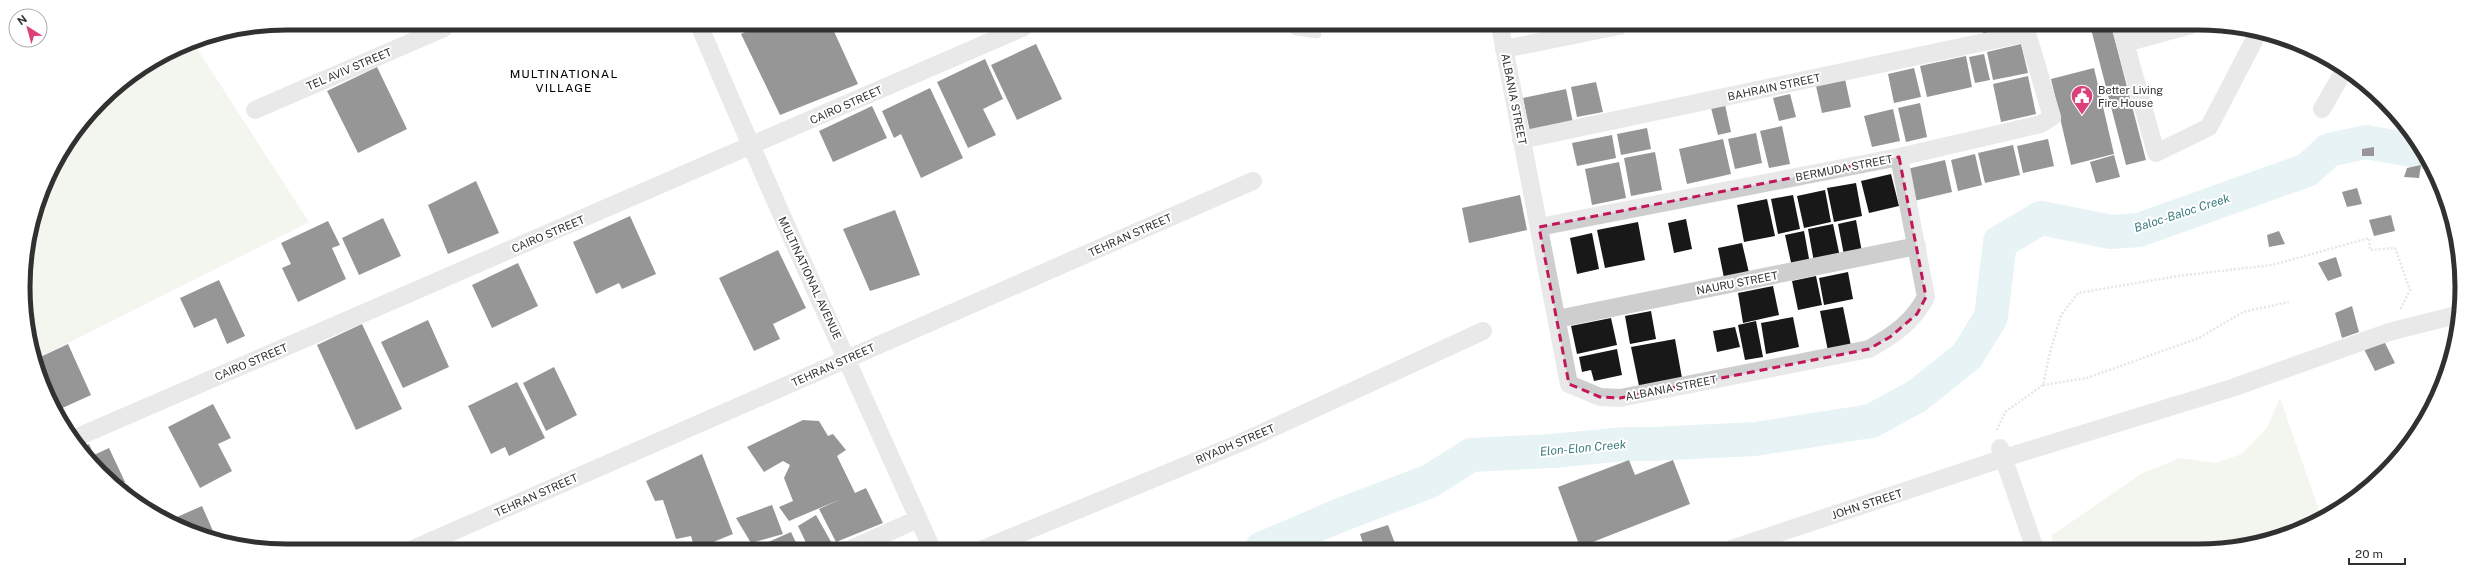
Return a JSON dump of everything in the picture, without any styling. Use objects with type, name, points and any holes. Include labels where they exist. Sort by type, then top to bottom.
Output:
[{"type":"street","name":"TEL AVIV STREET","points":[[255,110],[439,30]]},
{"type":"street","name":"MULTINATIONAL AVENUE","points":[[701,30],[750,147],[811,285],[847,358],[930,544]]},
{"type":"street","name":"CAIRO STREET","points":[[78,437],[1017,30]]},
{"type":"street","name":"ALBANIA STREET","points":[[1501,30],[1521,140],[1540,227],[1569,384],[1600,397],[1620,398],[1869,349],[1890,337],[1917,314],[1926,297],[1899,157]]},
{"type":"street","points":[[1504,49],[1599,30]]},
{"type":"street","name":"BAHRAIN STREET","points":[[1521,140],[2026,30]]},
{"type":"street","name":"BERMUDA STREET","points":[[1540,227],[1899,157],[2031,128],[2052,117],[2026,30]]},
{"type":"street","points":[[2121,30],[2156,153],[2209,127],[2256,37]]},
{"type":"street","points":[[2125,43],[2173,30]]},
{"type":"street","points":[[2322,109],[2342,74]]},
{"type":"street","name":"TEHRAN STREET","points":[[424,544],[1253,181]]},
{"type":"street","name":"NAURU STREET","points":[[1556,319],[1917,246]]},
{"type":"street","name":"JOHN STREET","points":[[1745,544],[2002,453],[2232,388],[2389,332],[2453,316]]},
{"type":"street","name":"RIYADH STREET","points":[[995,544],[1240,443],[1483,331]]},
{"type":"street","points":[[2002,453],[2033,544]]},
{"type":"street","points":[[862,544],[918,519]]},
{"type":"lane","points":[[1294,30],[1317,34]]},
{"type":"path","points":[[2044,385],[2049,356],[2061,315],[2078,293],[2178,276],[2272,265],[2369,238],[2370,250],[2395,248],[2410,290]]},
{"type":"path","points":[[2002,453],[1997,430],[2005,412],[2044,385],[2087,378],[2199,338],[2243,312],[2289,302]]},
{"type":"highlighted area","points":[[1899,157],[1926,297],[1917,314],[1890,337],[1869,349],[1620,398],[1600,397],[1569,384],[1539,227]]},
{"type":"shaded area","points":[[196,47],[309,222],[40,357],[32,321],[30,287],[32,253],[39,220],[50,189],[64,158],[73,144],[105,105],[131,83],[158,64]]},
{"type":"shaded area","points":[[2280,398],[2320,513],[2281,530],[2232,542],[2198,544],[2054,544],[2051,536],[2141,474],[2180,458],[2215,463],[2242,454],[2267,428]]},
{"type":"building","points":[[750,30],[833,30],[858,84],[780,115],[741,34]]},
{"type":"building","points":[[1983,30],[2011,30],[2012,34],[1985,41]]},
{"type":"building","points":[[2091,30],[2112,30],[2146,160],[2126,165]]},
{"type":"building","points":[[1036,44],[1062,99],[1017,120],[991,65]]},
{"type":"building","points":[[2021,44],[2028,73],[1993,80],[1987,52]]},
{"type":"building","points":[[1984,54],[1990,80],[1975,83],[1969,57]]},
{"type":"building","points":[[1966,56],[1972,87],[1927,97],[1920,66]]},
{"type":"building","points":[[985,59],[1003,99],[983,109],[996,135],[968,148],[937,82]]},
{"type":"building","points":[[377,67],[407,129],[358,153],[327,91]]},
{"type":"building","points":[[1914,68],[1921,97],[1894,103],[1888,74]]},
{"type":"building","name":"Better Living Fire House","points":[[2094,68],[2114,154],[2071,165],[2051,79]]},
{"type":"building","points":[[2028,76],[2036,114],[2001,122],[1993,84]]},
{"type":"building","points":[[1845,79],[1851,107],[1822,113],[1816,86]]},
{"type":"building","points":[[1596,82],[1603,112],[1577,117],[1571,87]]},
{"type":"building","points":[[930,88],[963,158],[921,178],[901,134],[894,138],[882,111]]},
{"type":"building","points":[[1566,89],[1573,123],[1530,132],[1523,98]]},
{"type":"building","points":[[1790,94],[1796,117],[1779,121],[1773,98]]},
{"type":"building","points":[[1920,103],[1927,137],[1906,142],[1898,108]]},
{"type":"building","points":[[1725,105],[1731,132],[1718,135],[1711,108]]},
{"type":"building","points":[[872,106],[887,138],[833,162],[819,131]]},
{"type":"building","points":[[1893,109],[1900,141],[1872,147],[1864,116]]},
{"type":"building","points":[[1782,126],[1790,164],[1769,168],[1760,131]]},
{"type":"building","points":[[1647,128],[1651,149],[1621,155],[1617,134]]},
{"type":"building","points":[[1756,133],[1762,163],[1735,169],[1728,139]]},
{"type":"building","points":[[1612,135],[1616,158],[1577,166],[1572,143]]},
{"type":"building","points":[[1723,139],[1731,174],[1687,184],[1679,149]]},
{"type":"building","points":[[2048,139],[2054,166],[2023,173],[2017,146]]},
{"type":"building","points":[[2013,145],[2020,175],[1985,183],[1978,153]]},
{"type":"building","points":[[2374,147],[2374,156],[2362,156],[2362,149]]},
{"type":"building","points":[[1655,152],[1662,190],[1631,196],[1624,158]]},
{"type":"building","points":[[1975,154],[1982,185],[1958,191],[1951,160]]},
{"type":"building","points":[[2114,155],[2120,177],[2096,183],[2090,162]]},
{"type":"building","points":[[1945,160],[1952,192],[1914,201],[1907,169]]},
{"type":"building","points":[[1619,162],[1626,198],[1592,205],[1585,169]]},
{"type":"building","points":[[2421,165],[2419,178],[2404,177],[2407,168]]},
{"type":"building","points":[[1891,174],[1899,206],[1869,213],[1861,181]]},
{"type":"building","points":[[476,181],[499,233],[448,254],[428,205]]},
{"type":"building","points":[[1856,183],[1862,216],[1834,222],[1827,188]]},
{"type":"building","points":[[2357,188],[2362,204],[2347,207],[2342,192]]},
{"type":"building","points":[[1825,190],[1831,222],[1804,228],[1797,196]]},
{"type":"building","points":[[1520,195],[1527,230],[1469,243],[1462,208]]},
{"type":"building","points":[[1793,195],[1800,229],[1778,234],[1771,199]]},
{"type":"building","points":[[1767,199],[1775,236],[1744,242],[1737,205]]},
{"type":"building","points":[[895,210],[920,275],[870,291],[843,229]]},
{"type":"building","points":[[2391,215],[2395,231],[2374,236],[2369,220]]},
{"type":"building","points":[[630,216],[656,274],[622,289],[619,283],[596,294],[573,242]]},
{"type":"building","points":[[383,218],[401,256],[359,275],[342,238]]},
{"type":"building","points":[[1686,219],[1692,249],[1674,253],[1668,223]]},
{"type":"building","points":[[1856,220],[1862,252],[1844,255],[1838,224]]},
{"type":"building","points":[[328,221],[340,245],[332,248],[346,279],[298,302],[282,268],[291,264],[281,243]]},
{"type":"building","points":[[1638,222],[1645,260],[1605,268],[1597,230]]},
{"type":"building","points":[[1833,224],[1840,257],[1814,262],[1808,229]]},
{"type":"building","points":[[1804,231],[1810,264],[1792,267],[1785,235]]},
{"type":"building","points":[[2279,231],[2285,244],[2269,247],[2267,235]]},
{"type":"building","points":[[1592,233],[1599,269],[1577,274],[1570,238]]},
{"type":"building","points":[[1742,243],[1750,277],[1725,283],[1718,248]]},
{"type":"building","points":[[778,250],[806,308],[773,324],[780,339],[754,351],[719,278]]},
{"type":"building","points":[[2336,257],[2342,276],[2328,281],[2318,263]]},
{"type":"building","points":[[518,263],[538,306],[492,328],[472,285]]},
{"type":"building","points":[[1848,272],[1853,299],[1824,305],[1819,278]]},
{"type":"building","points":[[1816,276],[1822,305],[1798,310],[1792,281]]},
{"type":"building","points":[[219,280],[245,336],[227,344],[216,318],[194,328],[180,298]]},
{"type":"building","points":[[1773,286],[1779,315],[1743,323],[1738,293]]},
{"type":"building","points":[[2352,306],[2359,332],[2342,338],[2335,313]]},
{"type":"building","points":[[1843,307],[1851,346],[1828,351],[1820,311]]},
{"type":"building","points":[[1651,311],[1656,339],[1630,344],[1625,316]]},
{"type":"building","points":[[1793,317],[1799,347],[1766,354],[1761,323]]},
{"type":"building","points":[[1611,318],[1617,345],[1577,354],[1571,326]]},
{"type":"building","points":[[428,320],[449,367],[403,388],[381,342]]},
{"type":"building","points":[[1756,321],[1763,357],[1745,360],[1738,325]]},
{"type":"building","points":[[362,324],[402,409],[356,430],[317,345]]},
{"type":"building","points":[[1735,327],[1740,347],[1717,352],[1713,331]]},
{"type":"building","points":[[1675,339],[1682,378],[1639,386],[1631,347]]},
{"type":"building","points":[[2384,341],[2395,363],[2375,371],[2363,347]]},
{"type":"building","points":[[68,344],[91,395],[61,409],[40,357]]},
{"type":"building","points":[[1617,349],[1622,375],[1594,381],[1591,370],[1582,372],[1579,357]]},
{"type":"building","points":[[554,367],[577,415],[546,431],[523,383]]},
{"type":"building","points":[[517,382],[545,438],[509,456],[505,447],[491,454],[468,406]]},
{"type":"building","points":[[213,404],[231,438],[218,444],[232,471],[200,488],[168,427]]},
{"type":"building","points":[[803,420],[819,421],[828,436],[833,434],[846,450],[837,456],[855,493],[866,488],[883,523],[836,542],[819,509],[841,499],[789,521],[779,507],[793,501],[784,478],[790,465],[783,461],[764,472],[747,447]]},
{"type":"building","points":[[89,444],[94,455],[109,448],[125,482],[122,483],[105,469],[85,446]]},
{"type":"building","points":[[702,454],[733,534],[708,544],[691,544],[693,543],[691,536],[676,539],[663,500],[655,501],[646,481]]},
{"type":"building","points":[[1629,460],[1635,475],[1673,460],[1690,504],[1588,544],[1579,544],[1558,487]]},
{"type":"building","points":[[772,505],[783,534],[751,543],[736,518]]},
{"type":"building","points":[[202,506],[214,533],[204,530],[175,518]]},
{"type":"building","points":[[816,515],[832,544],[807,544],[798,526]]},
{"type":"building","points":[[1388,525],[1395,544],[1363,544],[1360,534]]},
{"type":"building","points":[[791,532],[797,544],[766,544]]},
{"type":"waterway","name":"Elon-Elon Creek","points":[[1273,544],[1338,516],[1430,481],[1471,455],[1552,451],[1625,444],[1755,439],[1871,421],[1917,396],[1967,356],[1991,317],[2000,242],[2041,218],[2111,232],[2139,230],[2307,170],[2329,150],[2366,142],[2416,151]]},
{"type":"place","name":"Better Living Fire House","points":[[2082,116]]},
{"type":"district","name":"MULTINATIONAL VILLAGE","points":[[564,81]]},
{"type":"water label","name":"Baloc-Baloc Creek","points":[[2182,213]]}]
